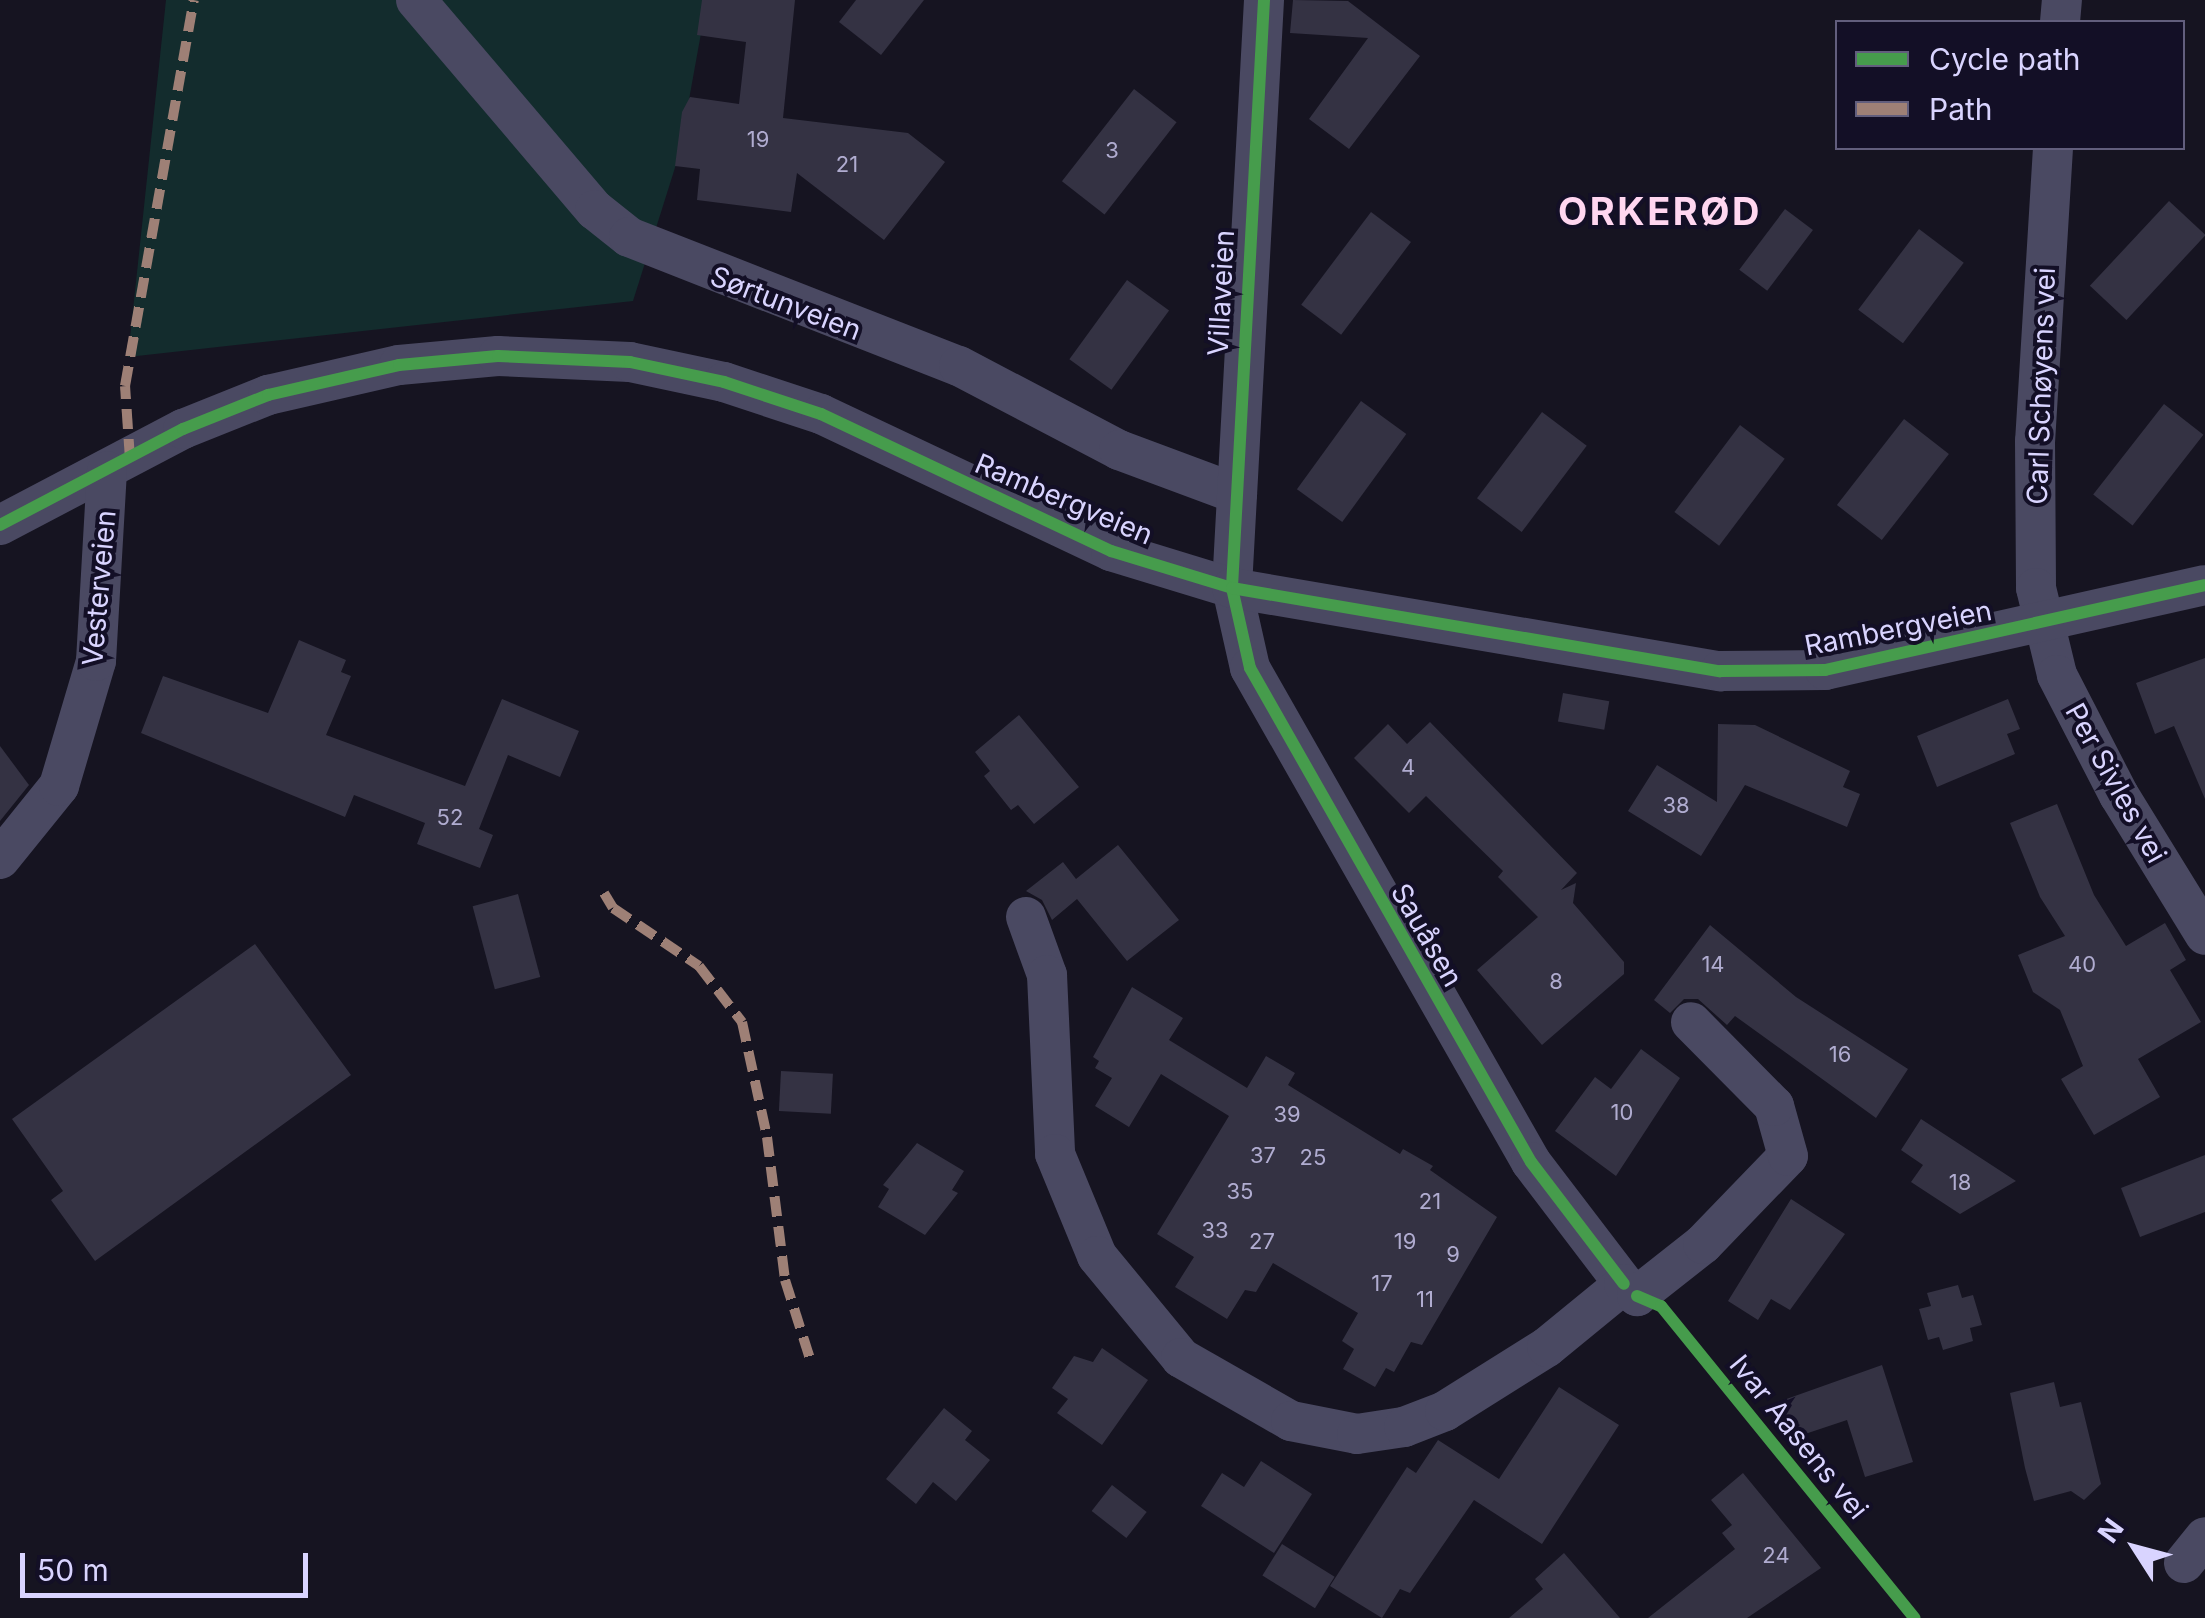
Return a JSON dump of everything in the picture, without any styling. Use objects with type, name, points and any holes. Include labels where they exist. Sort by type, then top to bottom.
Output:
[{"type":"street","name":"Sørtunveien","points":[[416,0],[595,210],[629,237],[959,366],[1120,450],[1236,494]]},
{"type":"street","name":"Villaveien","points":[[1232,588],[1264,0]]},
{"type":"street","name":"Carl Schøyens vei","points":[[2048,622],[2036,588],[2035,458],[2052,150]]},
{"type":"street","name":"Rambergveien","points":[[0,525],[225,412],[355,373],[498,356],[630,362],[724,382],[821,414],[1111,551],[1232,588],[1629,658],[1764,674],[1825,670],[2205,585]]},
{"type":"street","name":"Vesterveien","points":[[0,859],[59,786],[96,661],[107,471]]},
{"type":"street","name":"Sauåsen","points":[[1232,588],[1250,668],[1272,712],[1532,1162],[1624,1284]]},
{"type":"street","name":"Per Sivles vei","points":[[2048,622],[2064,691],[2205,935]]},
{"type":"street","points":[[1026,917],[1047,975],[1050,1122],[1066,1189],[1123,1292],[1181,1358],[1291,1420],[1324,1429],[1357,1434],[1404,1427],[1445,1411],[1547,1347],[1624,1284],[1637,1296],[1704,1244],[1788,1156],[1774,1106],[1691,1022]]},
{"type":"green space","points":[[166,0],[707,0],[679,155],[633,301],[128,357]]},
{"type":"building","points":[[702,0],[795,0],[783,118],[908,133],[945,162],[884,240],[797,173],[791,212],[697,200],[700,169],[675,166],[682,112],[690,97],[739,104],[746,42],[697,35]]},
{"type":"building","points":[[856,0],[924,0],[881,55],[839,22]]},
{"type":"building","points":[[1293,0],[1348,1],[1420,56],[1349,149],[1309,119],[1368,38],[1290,33]]},
{"type":"building","points":[[1134,89],[1177,122],[1105,214],[1062,181]]},
{"type":"building","points":[[2169,201],[2205,236],[2126,320],[2090,286]]},
{"type":"building","points":[[1785,209],[1813,230],[1767,291],[1739,270]]},
{"type":"building","points":[[1371,212],[1411,242],[1341,335],[1301,305]]},
{"type":"building","points":[[1919,229],[1964,263],[1903,343],[1858,310]]},
{"type":"building","points":[[1127,280],[1169,311],[1111,390],[1069,359]]},
{"type":"building","points":[[1361,401],[1406,434],[1342,522],[1297,489]]},
{"type":"building","points":[[2164,404],[2203,435],[2133,525],[2093,495]]},
{"type":"building","points":[[1542,412],[1587,446],[1522,532],[1477,498]]},
{"type":"building","points":[[1904,419],[1949,454],[1882,540],[1837,505]]},
{"type":"building","points":[[1740,425],[1785,459],[1719,546],[1674,512]]},
{"type":"building","points":[[299,640],[346,660],[341,672],[351,676],[326,735],[465,786],[502,699],[579,731],[560,777],[508,755],[479,829],[493,835],[480,868],[417,844],[425,823],[354,795],[345,817],[141,733],[163,676],[268,713]]},
{"type":"building","points":[[2205,658],[2205,799],[2174,726],[2155,734],[2136,683]]},
{"type":"building","points":[[1563,693],[1609,701],[1604,730],[1558,722]]},
{"type":"building","points":[[2008,699],[2020,729],[2007,734],[2015,754],[1937,787],[1917,736]]},
{"type":"building","points":[[1019,715],[1079,787],[1034,824],[1018,805],[1011,810],[984,776],[990,771],[975,752]]},
{"type":"building","points":[[1430,722],[1577,873],[1561,890],[1576,883],[1573,903],[1624,962],[1624,974],[1542,1045],[1477,970],[1538,917],[1498,877],[1503,871],[1426,796],[1409,813],[1354,758],[1388,724],[1407,744]]},
{"type":"building","points":[[1718,724],[1755,725],[1850,771],[1843,787],[1860,794],[1847,827],[1745,785],[1701,856],[1628,811],[1657,765],[1717,802]]},
{"type":"building","points":[[0,746],[29,785],[0,821]]},
{"type":"building","points":[[2057,804],[2094,895],[2126,946],[2165,923],[2186,960],[2170,970],[2201,1022],[2138,1059],[2160,1097],[2094,1135],[2061,1079],[2083,1066],[2060,1010],[2033,992],[2018,955],[2065,936],[2040,897],[2010,823]]},
{"type":"building","points":[[1118,845],[1179,920],[1127,961],[1077,899],[1052,920],[1042,900],[1026,891],[1063,862],[1076,879]]},
{"type":"building","points":[[518,894],[540,977],[495,989],[473,906]]},
{"type":"building","points":[[1710,925],[1796,997],[1908,1069],[1876,1118],[1735,1016],[1727,1025],[1698,999],[1684,999],[1670,1013],[1654,1000]]},
{"type":"building","points":[[255,944],[351,1075],[95,1261],[51,1200],[63,1191],[12,1119]]},
{"type":"building","points":[[1132,987],[1183,1018],[1169,1040],[1247,1088],[1266,1056],[1295,1073],[1288,1085],[1400,1154],[1403,1149],[1433,1166],[1430,1170],[1497,1217],[1422,1345],[1411,1342],[1394,1372],[1386,1368],[1375,1387],[1343,1369],[1354,1349],[1342,1341],[1358,1313],[1273,1263],[1256,1292],[1245,1290],[1227,1319],[1175,1287],[1194,1257],[1157,1234],[1229,1116],[1161,1074],[1129,1127],[1095,1106],[1112,1078],[1095,1068],[1099,1061],[1093,1057]]},
{"type":"building","points":[[1641,1049],[1680,1078],[1616,1176],[1555,1131],[1595,1077],[1611,1089]]},
{"type":"building","points":[[781,1071],[833,1074],[831,1114],[779,1111]]},
{"type":"building","points":[[1921,1119],[2016,1181],[1960,1214],[1911,1182],[1923,1165],[1901,1150]]},
{"type":"building","points":[[917,1143],[964,1171],[952,1190],[958,1193],[925,1235],[878,1207],[889,1189],[883,1185]]},
{"type":"building","points":[[2205,1155],[2205,1212],[2140,1237],[2121,1188]]},
{"type":"building","points":[[1791,1199],[1845,1234],[1790,1310],[1771,1299],[1758,1320],[1728,1301]]},
{"type":"building","points":[[1958,1285],[1962,1298],[1973,1295],[1982,1325],[1970,1328],[1973,1341],[1943,1350],[1939,1337],[1928,1340],[1919,1309],[1931,1306],[1927,1293]]},
{"type":"building","points":[[1102,1348],[1148,1380],[1102,1445],[1057,1413],[1068,1399],[1052,1388],[1074,1356],[1093,1362]]},
{"type":"building","points":[[1882,1365],[1913,1462],[1865,1477],[1847,1420],[1790,1439],[1778,1402]]},
{"type":"building","points":[[2054,1382],[2060,1407],[2081,1402],[2101,1484],[2084,1500],[2071,1491],[2034,1501],[2025,1468],[2010,1393]]},
{"type":"building","points":[[1559,1387],[1619,1425],[1542,1544],[1474,1500],[1410,1593],[1400,1589],[1382,1618],[1330,1586],[1407,1467],[1416,1473],[1438,1440],[1499,1479]]},
{"type":"building","points":[[944,1408],[972,1431],[965,1440],[990,1460],[956,1501],[933,1482],[916,1504],[886,1479]]},
{"type":"building","points":[[1261,1461],[1312,1494],[1274,1553],[1201,1506],[1222,1473],[1244,1487]]},
{"type":"building","points":[[1743,1473],[1821,1568],[1747,1618],[1648,1618],[1735,1549],[1722,1533],[1732,1525],[1711,1500]]},
{"type":"building","points":[[1112,1485],[1147,1512],[1126,1538],[1092,1511]]},
{"type":"building","points":[[1282,1544],[1335,1577],[1315,1608],[1262,1575]]},
{"type":"building","points":[[1564,1553],[1620,1618],[1509,1618],[1543,1589],[1535,1579]]},
{"type":"marked path","points":[[130,459],[125,386],[194,0]]},
{"type":"marked path","points":[[604,893],[613,908],[699,966],[742,1022],[767,1137],[785,1280],[812,1365]]},
{"type":"cycle path","points":[[1264,0],[1232,588],[1250,668],[1531,1162],[1624,1284]]},
{"type":"cycle path","points":[[0,525],[183,429],[268,395],[399,365],[498,356],[630,362],[724,382],[821,414],[1111,551],[1232,588],[1720,671],[1825,670],[2205,585]]},
{"type":"cycle path","name":"Ivar Aasens vei","points":[[1637,1296],[1661,1306],[1915,1618]]},
{"type":"district","name":"ORKERØD","points":[[1660,212]]}]
